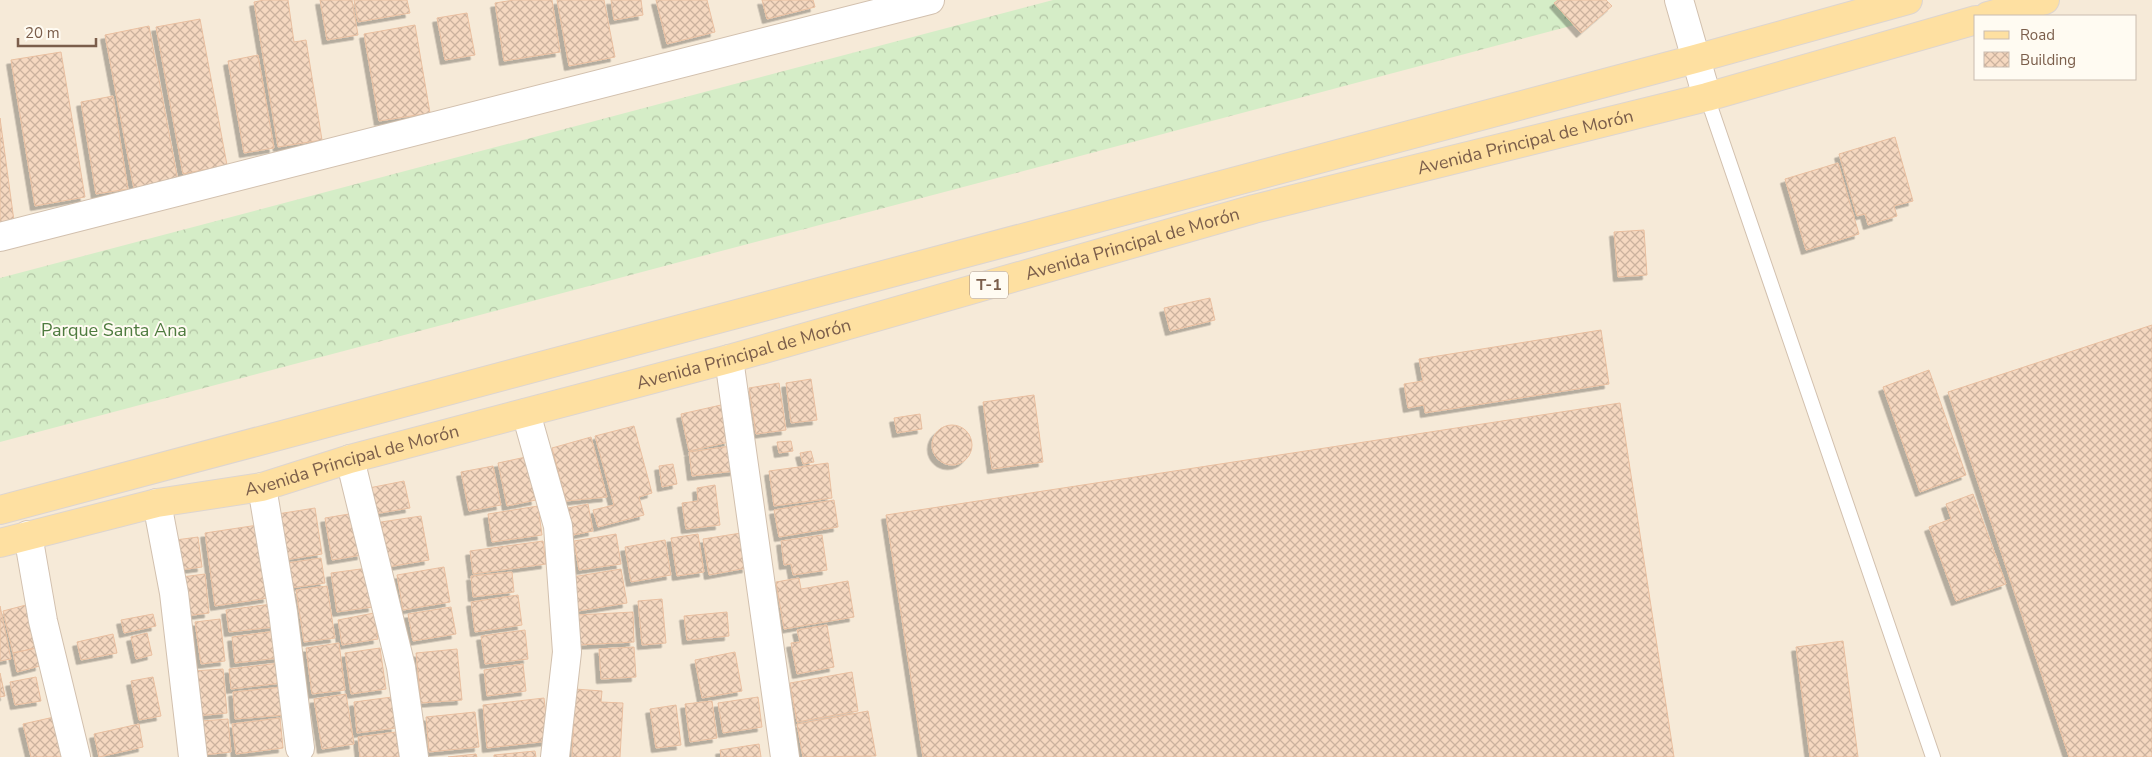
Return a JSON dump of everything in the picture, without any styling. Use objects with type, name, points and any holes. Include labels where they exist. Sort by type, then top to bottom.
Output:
[{"type":"main road","name":"Avenida Principal de Morón","points":[[0,510],[1695,59],[1908,0]]},
{"type":"main road","points":[[1992,15],[2045,0]]},
{"type":"main road","name":"Avenida Principal de Morón","points":[[0,543],[157,503],[262,487],[350,459],[729,359],[1254,210],[1707,97],[1974,21]]},
{"type":"street","points":[[0,236],[897,4],[930,0]]},
{"type":"street","points":[[1679,0],[1707,97]]},
{"type":"street","points":[[729,359],[785,757]]},
{"type":"street","points":[[526,413],[558,526],[567,652],[554,757]]},
{"type":"street","points":[[350,459],[401,667],[414,757]]},
{"type":"street","points":[[262,487],[283,612],[300,748]]},
{"type":"street","points":[[157,503],[174,593],[193,757]]},
{"type":"street","points":[[28,536],[44,621],[76,757]]},
{"type":"lane","points":[[1707,97],[1933,757]]},
{"type":"shaded area","points":[[0,0],[2152,0],[2152,757],[0,757]]},
{"type":"green space","name":"Parque Santa Ana","points":[[1053,0],[1605,0],[1582,23],[0,442],[0,278]]},
{"type":"building","points":[[288,0],[294,42],[306,40],[322,140],[278,147],[254,2]]},
{"type":"building","points":[[320,0],[352,0],[358,35],[327,40]]},
{"type":"building","points":[[354,0],[407,0],[410,13],[358,22]]},
{"type":"building","points":[[514,0],[552,0],[560,52],[504,61],[495,3]]},
{"type":"building","points":[[557,0],[604,0],[615,57],[569,66]]},
{"type":"building","points":[[611,0],[641,0],[643,15],[614,20]]},
{"type":"building","points":[[656,0],[707,0],[715,32],[667,44]]},
{"type":"building","points":[[762,0],[813,0],[815,7],[767,19]]},
{"type":"building","points":[[1558,0],[1606,0],[1612,6],[1581,33],[1554,3]]},
{"type":"building","points":[[467,13],[475,55],[445,60],[437,18]]},
{"type":"building","points":[[200,19],[227,165],[183,174],[156,27]]},
{"type":"building","points":[[415,25],[430,113],[379,121],[364,34]]},
{"type":"building","points":[[149,26],[178,181],[134,189],[105,35]]},
{"type":"building","points":[[61,52],[85,197],[35,206],[11,60]]},
{"type":"building","points":[[258,55],[274,148],[244,153],[228,61]]},
{"type":"building","points":[[113,96],[128,189],[96,194],[81,102]]},
{"type":"building","points":[[0,118],[14,221],[0,223]]},
{"type":"building","points":[[1895,137],[1913,201],[1894,206],[1897,216],[1868,225],[1865,214],[1857,216],[1839,154]]},
{"type":"building","points":[[1838,163],[1859,234],[1806,250],[1785,179]]},
{"type":"building","points":[[1644,230],[1647,275],[1618,277],[1614,232]]},
{"type":"building","points":[[1210,298],[1215,320],[1170,331],[1164,308]]},
{"type":"building","points":[[2152,325],[2152,757],[2069,757],[1948,392]]},
{"type":"building","points":[[1601,330],[1609,384],[1425,413],[1424,405],[1408,408],[1404,384],[1423,381],[1419,359]]},
{"type":"building","points":[[1929,370],[1966,475],[1920,492],[1883,387]]},
{"type":"building","points":[[811,379],[817,420],[791,423],[786,383]]},
{"type":"building","points":[[779,383],[786,430],[756,434],[749,388]]},
{"type":"building","points":[[1034,395],[1043,462],[992,469],[983,402]]},
{"type":"building","points":[[1620,403],[1674,757],[923,757],[886,515]]},
{"type":"building","points":[[721,405],[729,442],[689,451],[681,414]]},
{"type":"building","points":[[920,414],[922,429],[897,433],[894,418]]},
{"type":"building","points":[[952,425],[966,431],[972,445],[966,459],[952,465],[938,459],[932,445],[938,431]]},
{"type":"building","points":[[634,426],[652,493],[639,497],[644,515],[598,527],[593,510],[614,505],[595,436]]},
{"type":"building","points":[[591,437],[607,497],[566,501],[552,448]]},
{"type":"building","points":[[791,441],[793,451],[779,453],[777,442]]},
{"type":"building","points":[[731,446],[735,471],[692,476],[689,452]]},
{"type":"building","points":[[811,451],[814,462],[803,464],[800,453]]},
{"type":"building","points":[[526,457],[536,500],[507,506],[498,463]]},
{"type":"building","points":[[828,463],[832,498],[774,506],[769,471]]},
{"type":"building","points":[[673,464],[677,484],[662,487],[659,466]]},
{"type":"building","points":[[493,466],[501,505],[469,511],[461,472]]},
{"type":"building","points":[[404,481],[410,508],[374,514],[369,488]]},
{"type":"building","points":[[715,485],[720,525],[686,529],[682,503],[698,501],[697,488]]},
{"type":"building","points":[[1973,494],[2006,584],[1956,601],[1929,527],[1951,519],[1946,504]]},
{"type":"building","points":[[834,500],[838,527],[779,537],[774,510]]},
{"type":"building","points":[[588,504],[593,531],[573,535],[568,508]]},
{"type":"building","points":[[538,506],[542,535],[492,542],[488,514]]},
{"type":"building","points":[[315,508],[322,554],[278,561],[271,515]]},
{"type":"building","points":[[355,513],[362,555],[332,560],[325,518]]},
{"type":"building","points":[[421,516],[429,560],[388,567],[381,522]]},
{"type":"building","points":[[258,525],[268,598],[215,606],[205,533]]},
{"type":"building","points":[[741,533],[747,568],[709,575],[703,539]]},
{"type":"building","points":[[616,534],[621,564],[579,570],[574,541]]},
{"type":"building","points":[[698,534],[704,572],[677,576],[671,538]]},
{"type":"building","points":[[822,535],[827,570],[793,575],[791,564],[784,565],[781,541]]},
{"type":"building","points":[[198,537],[202,567],[172,571],[168,541]]},
{"type":"building","points":[[665,540],[671,575],[631,582],[625,547]]},
{"type":"building","points":[[543,541],[546,564],[473,574],[470,551]]},
{"type":"building","points":[[321,558],[325,583],[284,589],[280,564]]},
{"type":"building","points":[[444,567],[450,602],[403,610],[397,575]]},
{"type":"building","points":[[368,568],[373,607],[337,612],[331,573]]},
{"type":"building","points":[[621,569],[627,603],[578,611],[572,577]]},
{"type":"building","points":[[512,572],[514,592],[473,597],[471,576]]},
{"type":"building","points":[[205,574],[209,613],[178,617],[174,578]]},
{"type":"building","points":[[799,578],[801,589],[848,581],[854,617],[784,629],[776,582]]},
{"type":"building","points":[[327,586],[335,638],[304,642],[296,590]]},
{"type":"building","points":[[518,595],[522,625],[475,632],[471,602]]},
{"type":"building","points":[[662,599],[666,643],[642,645],[638,601]]},
{"type":"building","points":[[272,604],[275,627],[229,632],[226,610]]},
{"type":"building","points":[[26,605],[36,648],[13,653],[3,611]]},
{"type":"building","points":[[0,606],[11,659],[0,661]]},
{"type":"building","points":[[451,607],[456,634],[413,641],[408,614]]},
{"type":"building","points":[[633,612],[634,642],[578,645],[577,615]]},
{"type":"building","points":[[727,612],[729,636],[687,640],[684,616]]},
{"type":"building","points":[[374,613],[378,639],[342,645],[338,620]]},
{"type":"building","points":[[153,614],[156,626],[124,633],[121,620]]},
{"type":"building","points":[[220,619],[225,661],[201,664],[195,622]]},
{"type":"building","points":[[827,625],[834,667],[797,674],[791,643],[800,642],[797,630]]},
{"type":"building","points":[[525,630],[528,659],[485,664],[481,636]]},
{"type":"building","points":[[276,631],[279,658],[235,663],[232,637]]},
{"type":"building","points":[[147,633],[152,655],[136,659],[131,637]]},
{"type":"building","points":[[113,634],[117,653],[81,660],[77,642]]},
{"type":"building","points":[[1843,641],[1858,757],[1810,757],[1796,647]]},
{"type":"building","points":[[339,643],[345,690],[312,694],[306,648]]},
{"type":"building","points":[[634,647],[636,677],[601,679],[599,649]]},
{"type":"building","points":[[36,648],[40,666],[17,672],[13,653]]},
{"type":"building","points":[[380,648],[386,689],[351,694],[345,653]]},
{"type":"building","points":[[457,649],[462,700],[421,703],[416,653]]},
{"type":"building","points":[[735,652],[742,691],[702,698],[695,660]]},
{"type":"building","points":[[280,663],[282,683],[231,689],[229,669]]},
{"type":"building","points":[[523,664],[526,691],[487,696],[484,670]]},
{"type":"building","points":[[223,669],[227,713],[197,716],[192,671]]},
{"type":"building","points":[[852,672],[858,711],[797,722],[790,683]]},
{"type":"building","points":[[0,673],[5,696],[0,697]]},
{"type":"building","points":[[36,677],[41,701],[15,705],[10,682]]},
{"type":"building","points":[[153,677],[161,716],[139,720],[131,681]]},
{"type":"building","points":[[283,687],[285,715],[235,719],[233,692]]},
{"type":"building","points":[[575,689],[602,691],[601,702],[623,703],[620,757],[572,757]]},
{"type":"building","points":[[346,694],[354,744],[322,749],[314,699]]},
{"type":"building","points":[[392,697],[396,728],[357,733],[354,702]]},
{"type":"building","points":[[758,697],[762,727],[723,733],[718,703]]},
{"type":"building","points":[[544,698],[549,741],[487,748],[483,705]]},
{"type":"building","points":[[712,701],[717,738],[690,742],[685,704]]},
{"type":"building","points":[[676,705],[681,745],[656,748],[650,709]]},
{"type":"building","points":[[868,711],[876,756],[803,757],[797,724]]},
{"type":"building","points":[[475,712],[479,747],[429,752],[426,717]]},
{"type":"building","points":[[63,715],[73,757],[31,757],[23,724]]},
{"type":"building","points":[[280,718],[283,748],[236,754],[232,724]]},
{"type":"building","points":[[228,719],[231,752],[204,755],[201,721]]},
{"type":"building","points":[[139,724],[143,747],[99,757],[94,734]]},
{"type":"building","points":[[396,732],[399,757],[360,757],[358,737]]},
{"type":"building","points":[[759,744],[761,757],[721,757],[720,750]]},
{"type":"building","points":[[535,751],[536,757],[494,757],[494,755]]},
{"type":"building","points":[[476,754],[477,757],[448,757]]}]
